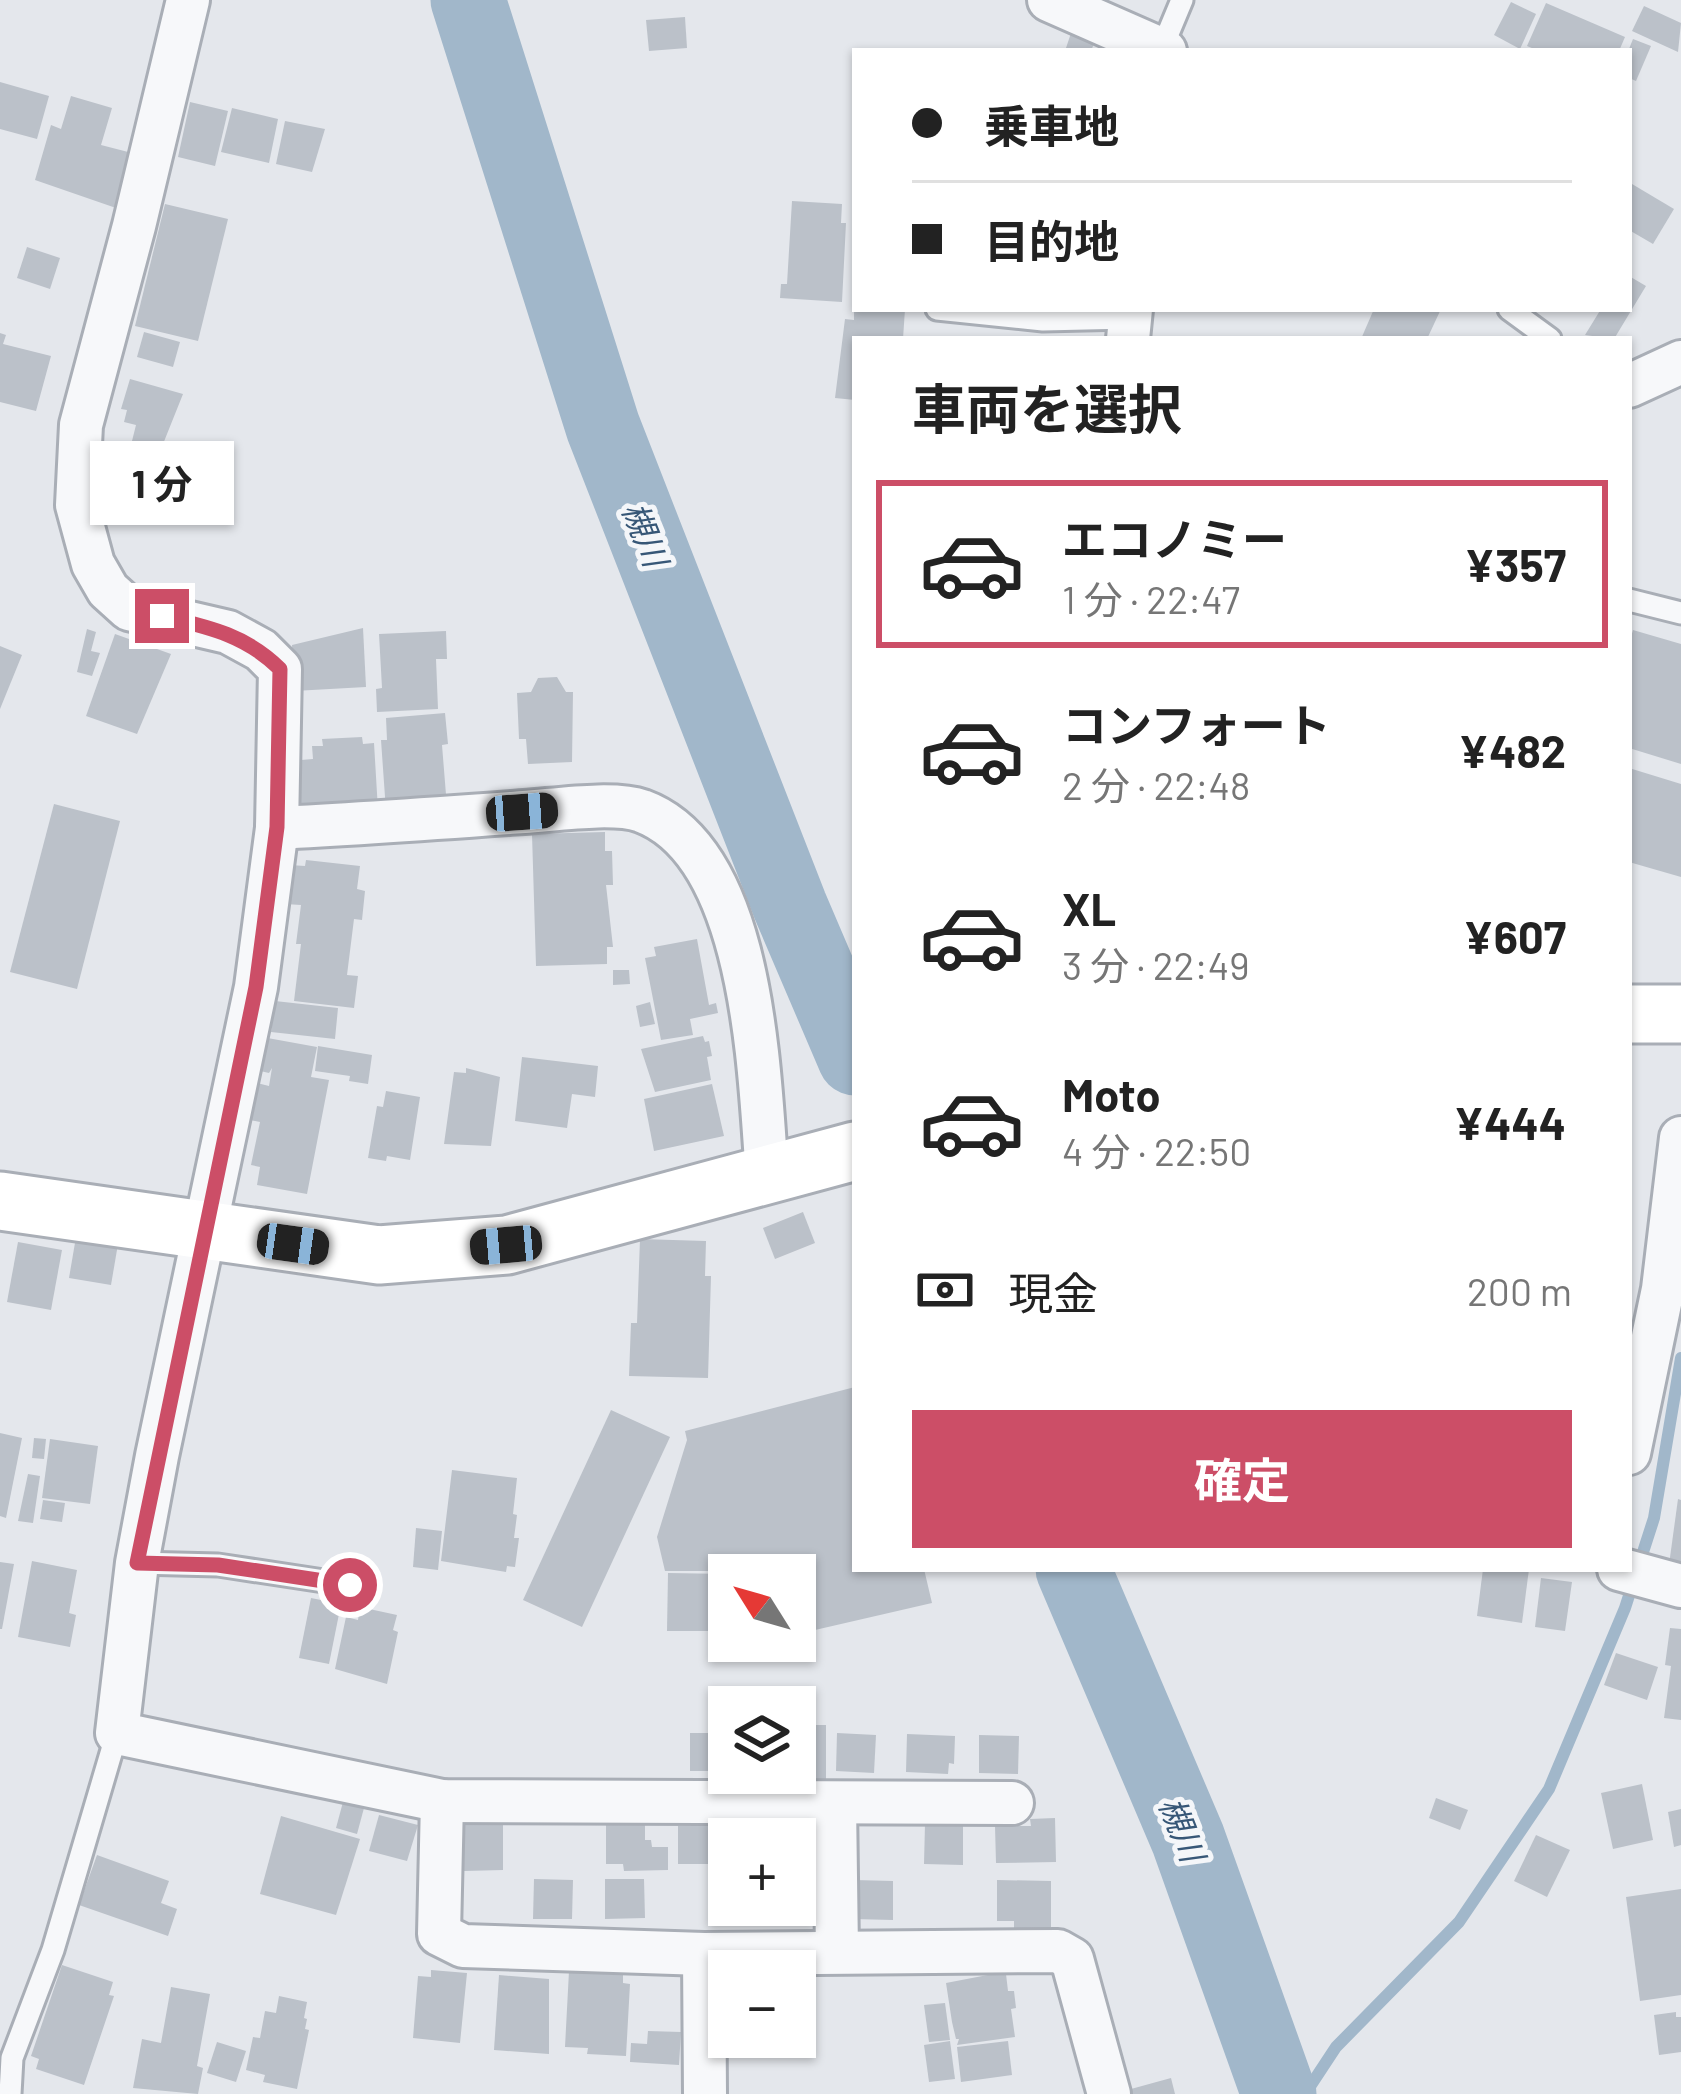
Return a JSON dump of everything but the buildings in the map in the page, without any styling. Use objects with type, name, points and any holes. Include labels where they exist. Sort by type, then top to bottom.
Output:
[{"type":"street","points":[[188,0],[81,425],[77,505],[94,564],[108,590],[129,609],[228,632],[261,650],[280,669],[277,827],[256,987],[137,1563],[117,1733],[442,1801],[1012,1803]]},
{"type":"street","points":[[1049,0],[1158,48]]},
{"type":"street","points":[[1632,385],[1681,362]]},
{"type":"street","points":[[0,1202],[379,1256],[506,1245],[810,1164],[755,1021],[736,935],[704,866],[664,821],[637,809],[567,809],[277,827]]},
{"type":"street","points":[[1632,1014],[1681,1014]]},
{"type":"street","points":[[1632,1439],[1663,1289],[1681,1138]]},
{"type":"street","points":[[1630,1572],[1681,1586]]},
{"type":"street","points":[[442,1801],[439,1934],[463,1946],[704,1954],[1058,1952],[1072,1959],[1109,2094]]},
{"type":"street","points":[[835,1803],[837,1952]]},
{"type":"street","points":[[704,1954],[705,2094]]},
{"type":"lane","points":[[1164,48],[1181,0]]},
{"type":"lane","points":[[967,312],[1129,322]]},
{"type":"lane","points":[[1513,312],[1546,336]]},
{"type":"lane","points":[[1632,601],[1681,613]]},
{"type":"lane","points":[[137,1563],[218,1565],[350,1585]]},
{"type":"lane","points":[[10,2094],[12,2057],[52,1951],[117,1733]]},
{"type":"waterway","name":"槻川","points":[[468,0],[603,427],[790,906],[852,1051]]},
{"type":"waterway","points":[[1305,2094],[1336,2047],[1459,1922],[1549,1789],[1625,1608],[1654,1518],[1681,1358]]},
{"type":"waterway","name":"槻川","points":[[1074,1572],[1188,1839],[1279,2094]]},
{"type":"route","points":[[162,616],[228,632],[261,650],[280,669],[277,827],[256,987],[137,1563],[218,1565],[350,1585]]}]
